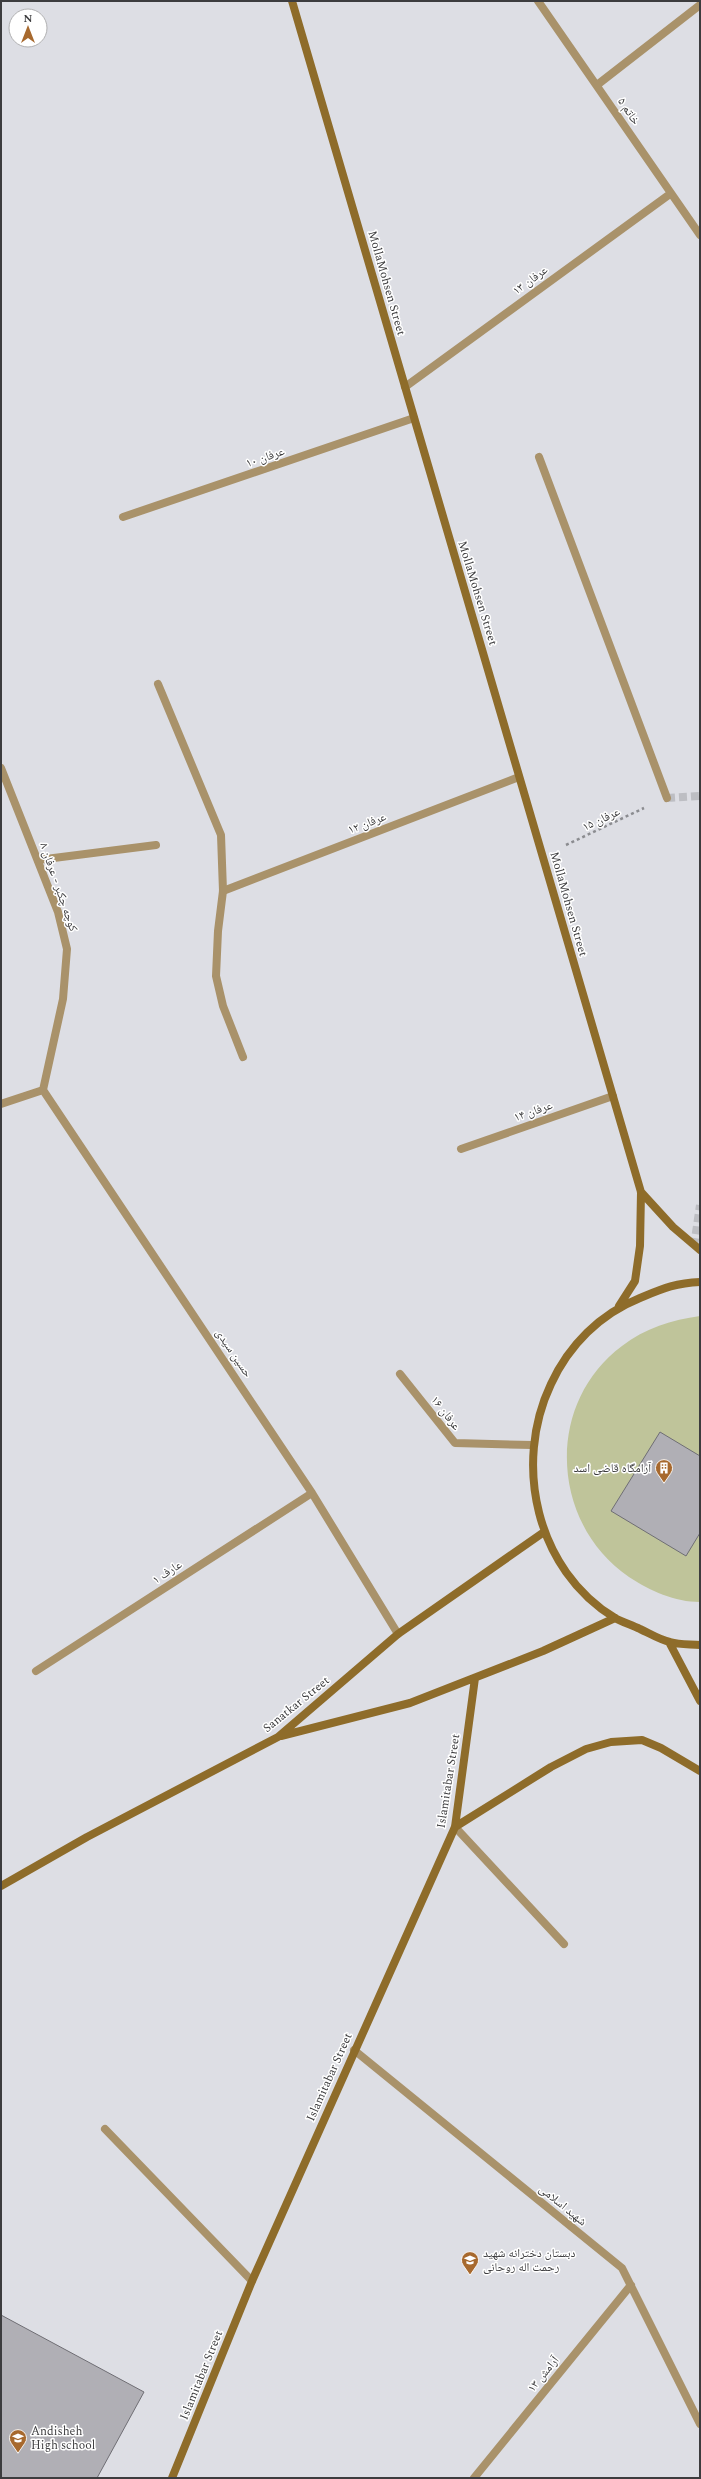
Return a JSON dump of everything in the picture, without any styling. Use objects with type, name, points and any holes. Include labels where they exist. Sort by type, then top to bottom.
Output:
[{"type":"main road","name":"MollaMohsen Street","points":[[292,1],[641,1192]]},
{"type":"main road","points":[[641,1192],[673,1227],[700,1250]]},
{"type":"main road","points":[[619,1306],[635,1281],[640,1246],[641,1192]]},
{"type":"main road","points":[[700,1282],[678,1283],[619,1306],[586,1332],[560,1365],[541,1403],[532,1445],[533,1489],[544,1532],[566,1570],[588,1597],[615,1618],[669,1642],[700,1645]]},
{"type":"main road","name":"Sanatkar Street","points":[[1,1886],[87,1837],[278,1737],[398,1634],[544,1532]]},
{"type":"main road","points":[[278,1737],[410,1703],[542,1651],[615,1618]]},
{"type":"main road","points":[[669,1642],[700,1701]]},
{"type":"main road","name":"Islamitabar Street","points":[[172,2478],[252,2281],[455,1827],[475,1678]]},
{"type":"main road","points":[[455,1827],[551,1768],[586,1749],[611,1742],[642,1740],[700,1771]]},
{"type":"street","name":"خاتم ۵","points":[[538,1],[597,85],[670,194],[700,235]]},
{"type":"street","points":[[597,85],[700,5]]},
{"type":"street","name":"عرفان ۱۳","points":[[405,387],[670,194]]},
{"type":"street","name":"عرفان ۱۰","points":[[123,517],[414,418]]},
{"type":"street","points":[[539,457],[666,798]]},
{"type":"street","points":[[158,684],[221,835],[222,891],[216,976],[222,1006],[243,1057]]},
{"type":"street","name":"کوچه چکبر - عرفان ۸","points":[[1,768],[58,912],[67,949],[63,999],[43,1090]]},
{"type":"street","name":"عرفان ۱۲","points":[[222,891],[520,777]]},
{"type":"street","points":[[38,860],[156,845]]},
{"type":"street","points":[[1,1104],[43,1090]]},
{"type":"street","name":"حسین سیدی","points":[[43,1090],[312,1493],[398,1634]]},
{"type":"street","name":"عرفان ۱۴","points":[[461,1149],[613,1096]]},
{"type":"street","name":"عرفان ۱۶","points":[[400,1374],[455,1443],[532,1445]]},
{"type":"street","name":"عارف ۱","points":[[36,1671],[312,1493]]},
{"type":"street","points":[[455,1827],[564,1944]]},
{"type":"street","name":"شهید اسلامی","points":[[354,2050],[622,2268],[700,2424]]},
{"type":"street","points":[[105,2129],[252,2281]]},
{"type":"street","name":"آرامش ۱۳","points":[[474,2478],[631,2285]]},
{"type":"path","name":"عرفان ۱۵","points":[[542,856],[666,798]]},
{"type":"green space","points":[[700,1316],[700,1602],[691,1602],[672,1598],[645,1587],[629,1577],[603,1554],[584,1527],[572,1496],[567,1463],[569,1431],[579,1399],[597,1370],[622,1346],[640,1334],[679,1320]]},
{"type":"building","name":"آرامگاه قاضی اسد","points":[[660,1432],[700,1456],[700,1533],[686,1556],[611,1511]]},
{"type":"building","points":[[1,2315],[144,2392],[97,2478],[1,2478]]},
{"type":"tunnel","points":[[667,798],[700,796]]},
{"type":"tunnel","points":[[694,1246],[700,1205]]},
{"type":"place","name":"آرامگاه قاضی اسد","points":[[664,1483]]},
{"type":"place","name":"دبستان دخترانه شهید رحمت اله روحانی","points":[[470,2275]]},
{"type":"place","name":"Andisheh High school","points":[[18,2453]]}]
